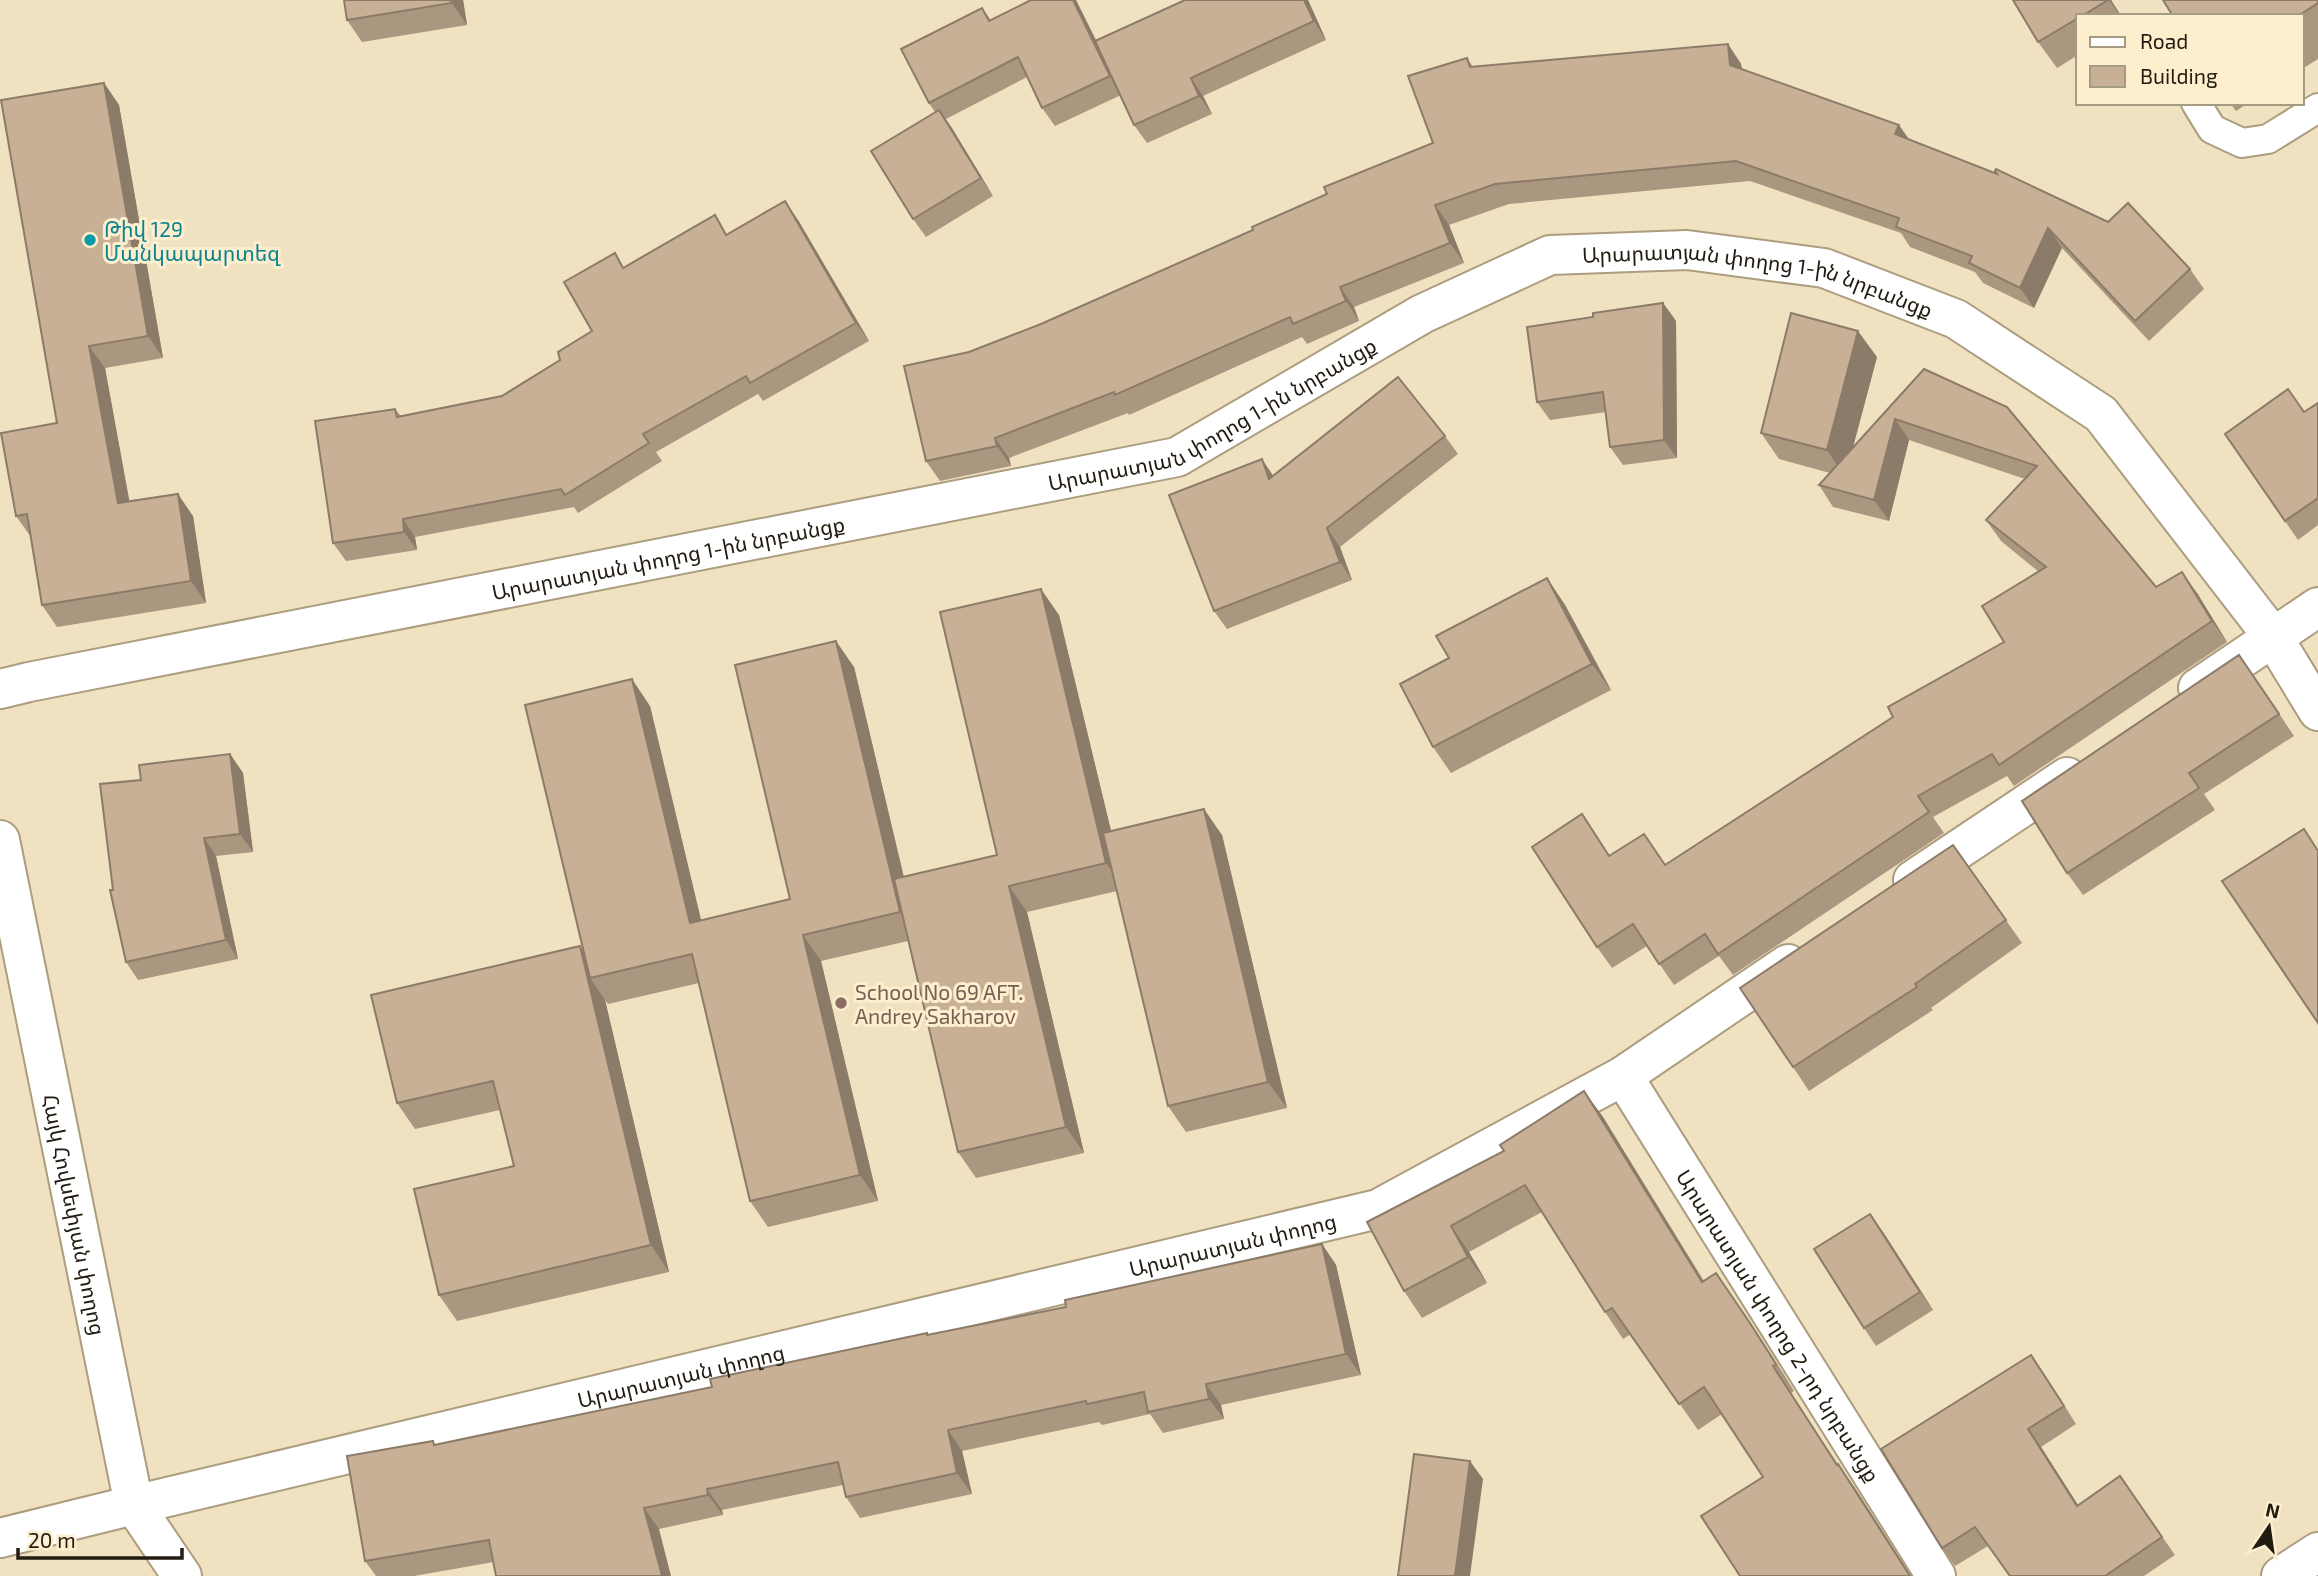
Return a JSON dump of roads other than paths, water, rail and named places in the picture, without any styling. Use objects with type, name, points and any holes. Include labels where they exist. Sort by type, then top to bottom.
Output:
[{"type":"street","name":"Արարատյան փողոց 1-ին նրբանցք","points":[[0,689],[1177,457],[1422,314],[1550,255],[1687,250],[1824,268],[1956,318],[2101,414],[2273,637],[2318,711]]},
{"type":"street","points":[[2171,706],[2318,607]]},
{"type":"street","points":[[1885,899],[2091,760]]},
{"type":"street","name":"Հայկ Հովսեփյան փողոց","points":[[0,840],[134,1504],[182,1576]]},
{"type":"street","name":"Արարատյան փողոց","points":[[0,1538],[1378,1209],[1623,1076],[1817,945]]},
{"type":"street","name":"Արարատյան փողոց 2-րդ նրբանցք","points":[[1623,1076],[1936,1576]]},
{"type":"street","points":[[2281,1576],[2318,1552]]},
{"type":"lane","points":[[2197,105],[2212,129],[2242,143],[2268,139],[2318,107]]},
{"type":"place","name":"Թիվ 129 Մանկապարտեզ","points":[[90,240]]},
{"type":"place","name":"School No 69 AFT. Andrey Sakharov","points":[[841,1003]]}]
